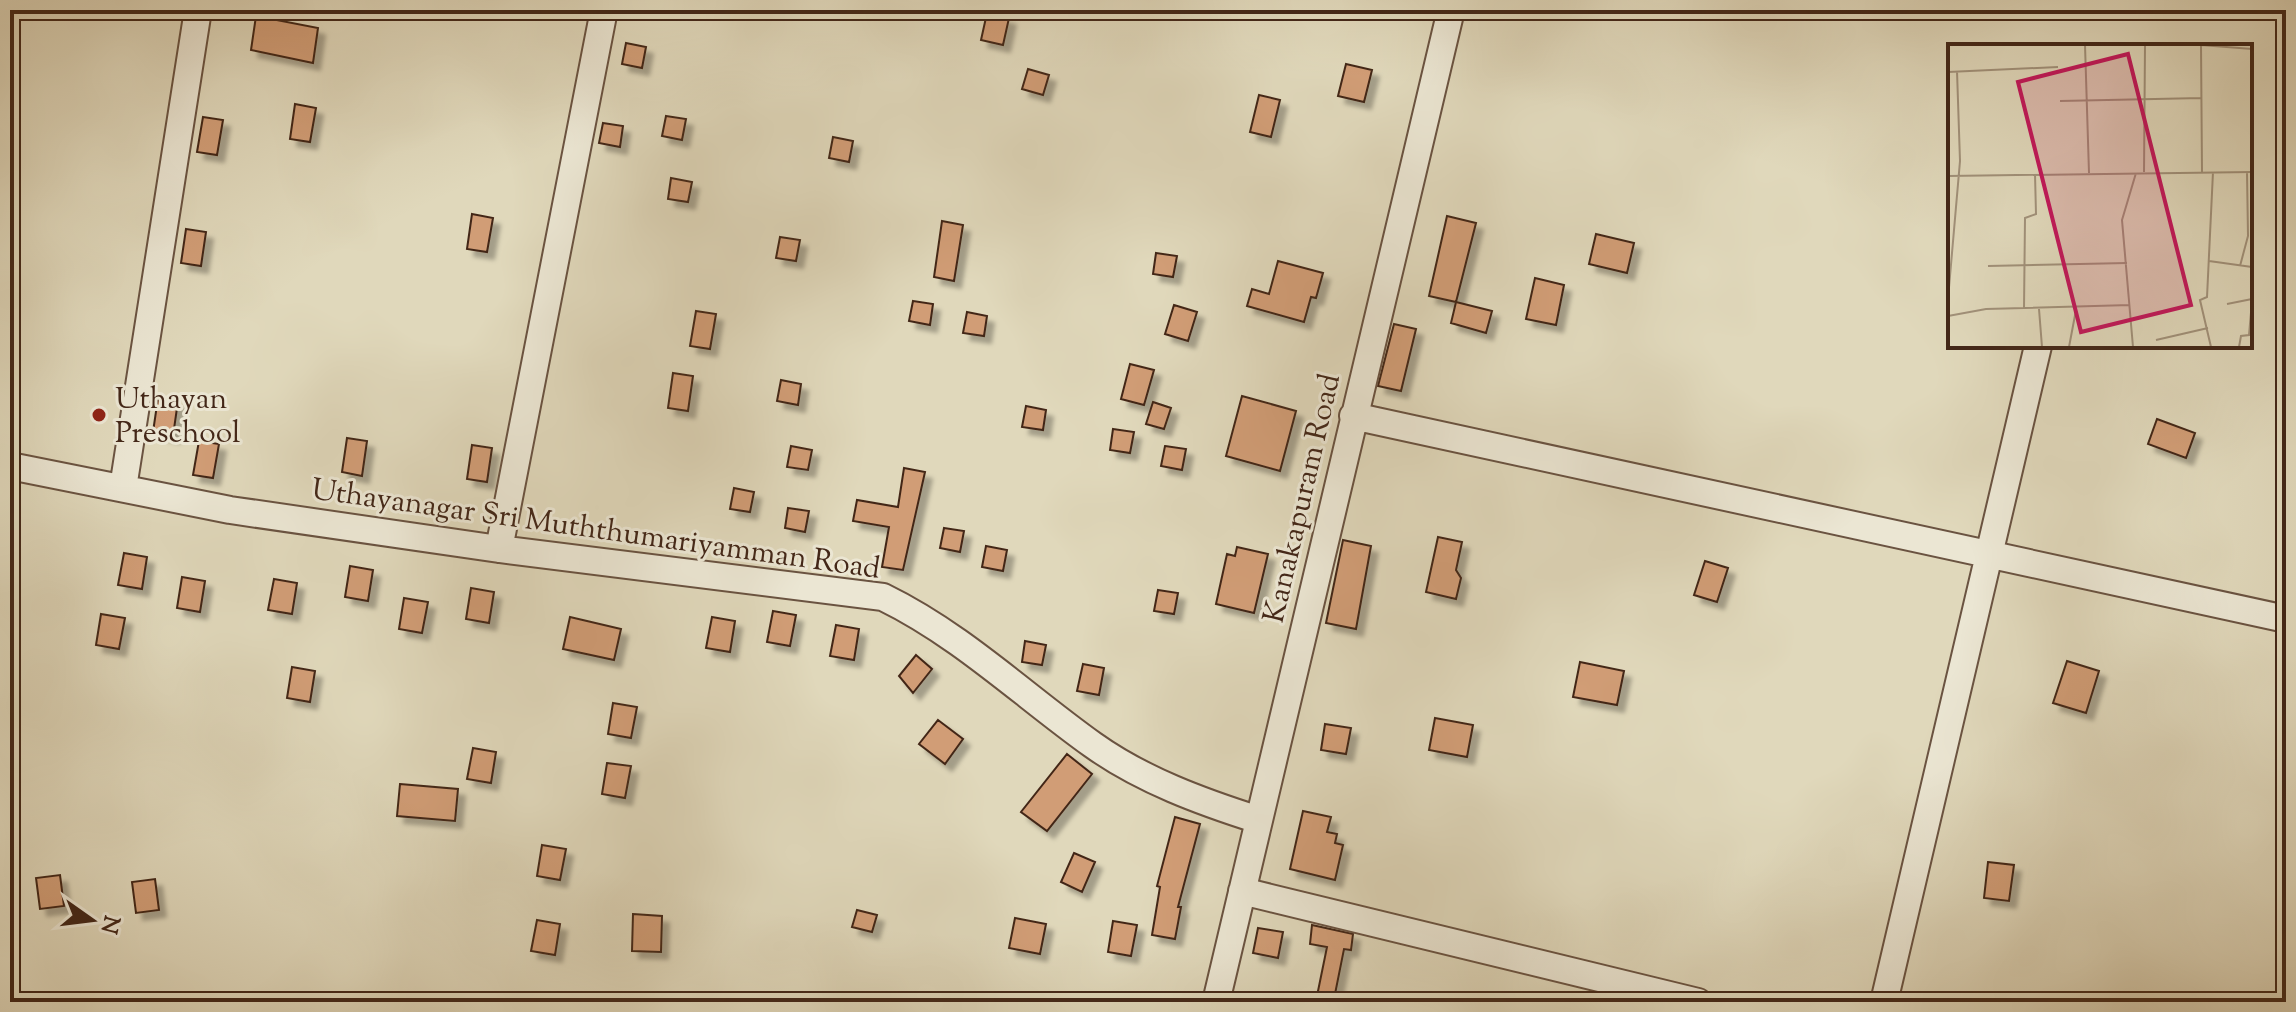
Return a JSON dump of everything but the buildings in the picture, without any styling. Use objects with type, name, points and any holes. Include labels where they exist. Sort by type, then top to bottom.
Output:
[{"type":"street","points":[[123,488],[198,10]]},
{"type":"street","points":[[499,549],[604,10]]},
{"type":"street","name":"Kanakapuram Road","points":[[1216,1002],[1451,10]]},
{"type":"street","points":[[1884,1002],[2038,348]]},
{"type":"street","points":[[1353,416],[2286,619]]},
{"type":"street","name":"Uthayanagar Sri Muththumariyamman Road","points":[[10,466],[230,510],[499,549],[883,597],[927,618],[1095,747],[1195,800],[1259,820]]},
{"type":"street","points":[[1242,891],[1698,1002]]},
{"type":"place","name":"Uthayan Preschool","points":[[99,415]]}]
